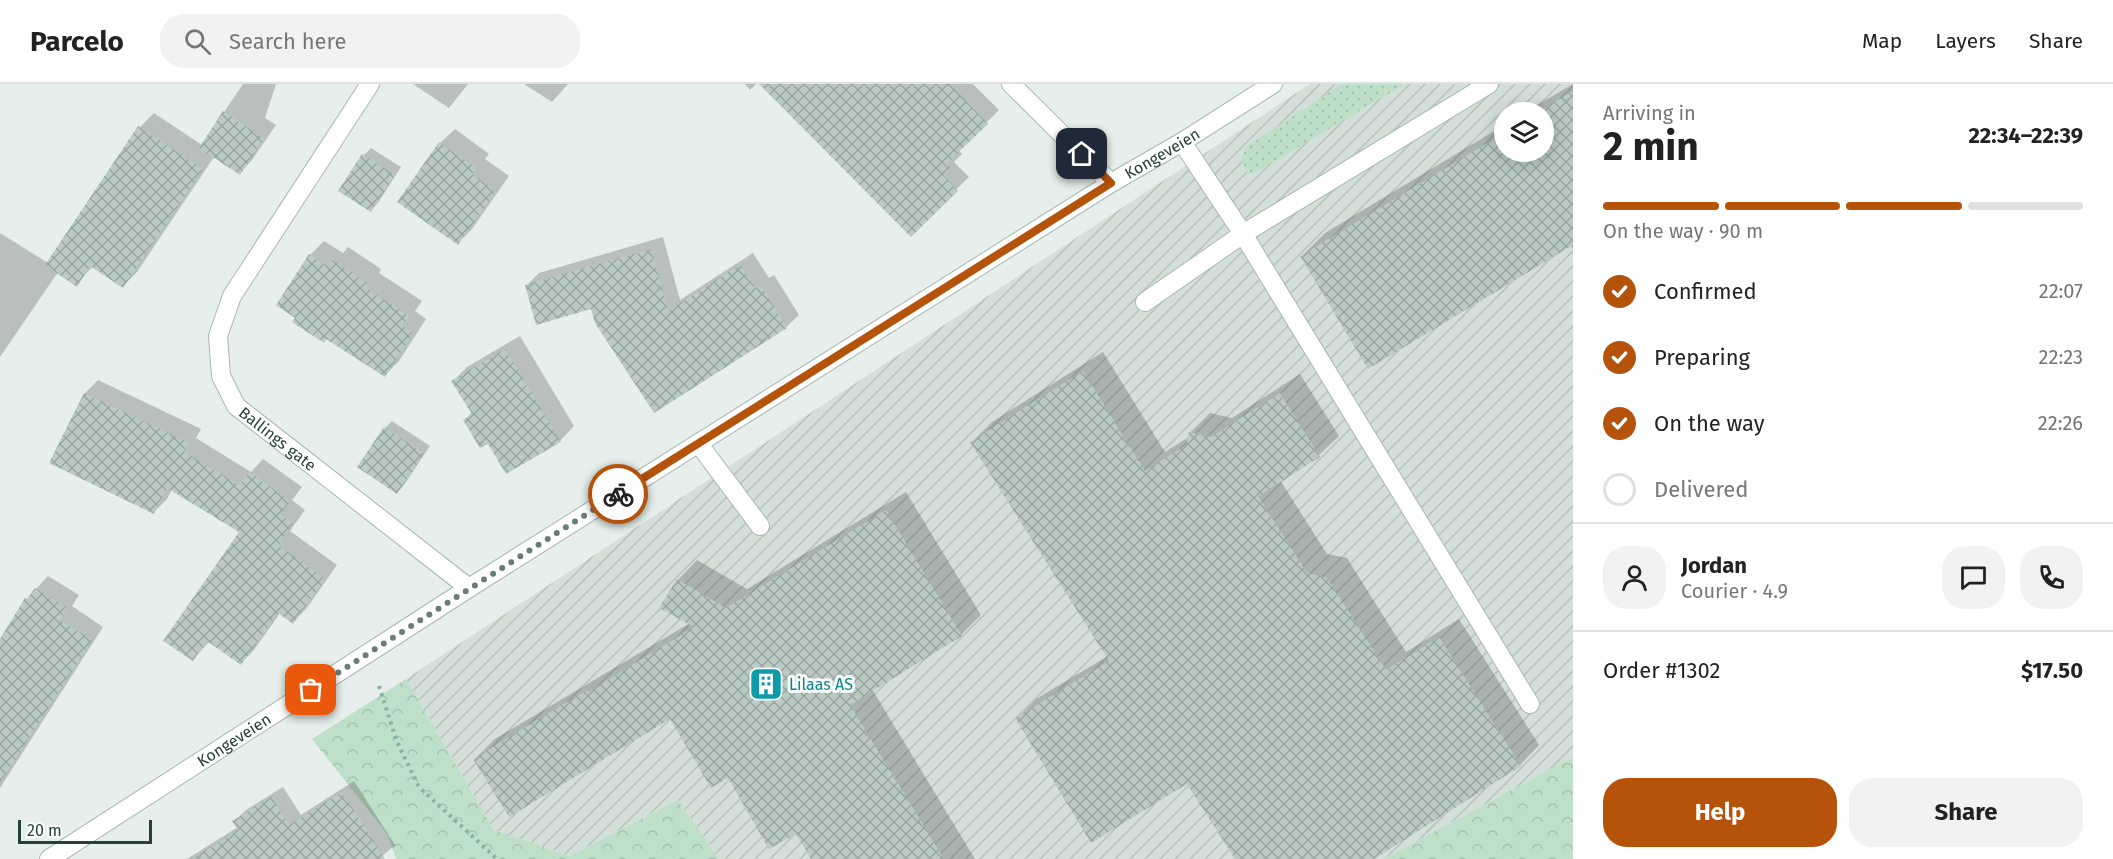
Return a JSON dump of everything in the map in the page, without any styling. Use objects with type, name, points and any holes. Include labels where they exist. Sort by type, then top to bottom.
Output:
[{"type":"street","name":"Ballings gate","points":[[370,84],[232,296],[218,336],[221,376],[236,406],[469,588]]},
{"type":"street","points":[[1011,84],[1111,183]]},
{"type":"street","name":"Kongeveien","points":[[49,859],[698,443],[1111,183],[1182,142],[1273,84]]},
{"type":"street","points":[[1145,302],[1243,234],[1489,84]]},
{"type":"street","points":[[1182,142],[1243,234],[1530,704]]},
{"type":"street","points":[[698,443],[760,526]]},
{"type":"path","points":[[364,656],[378,681],[397,742],[419,787],[497,859]]},
{"type":"shaded area","points":[[1310,84],[1573,84],[1573,757],[1383,859],[719,859],[678,800],[569,856],[494,830],[406,679]]},
{"type":"green space","points":[[1342,84],[1405,84],[1253,174],[1247,173],[1241,159],[1246,147]]},
{"type":"green space","points":[[406,679],[494,830],[569,856],[678,800],[719,859],[396,859],[388,835],[312,739]]},
{"type":"green space","points":[[1573,757],[1573,859],[1383,859]]},
{"type":"building","points":[[759,84],[950,84],[988,124],[947,163],[951,167],[943,175],[958,191],[911,237]]},
{"type":"building","points":[[1573,91],[1573,245],[1368,369],[1300,256],[1494,139],[1494,162],[1554,162],[1554,102]]},
{"type":"building","points":[[223,111],[264,139],[240,175],[199,148]]},
{"type":"building","points":[[138,126],[203,169],[123,288],[90,266],[77,287],[45,265]]},
{"type":"building","points":[[439,142],[476,168],[472,174],[496,191],[458,245],[397,202]]},
{"type":"building","points":[[362,154],[395,175],[371,212],[338,191]]},
{"type":"building","points":[[651,249],[668,311],[740,264],[756,289],[761,286],[787,328],[654,413],[595,323],[591,309],[536,325],[525,285]]},
{"type":"building","points":[[309,254],[328,267],[333,260],[368,284],[366,288],[409,316],[402,326],[413,333],[385,377],[326,339],[324,343],[292,322],[295,318],[276,305]]},
{"type":"building","points":[[505,349],[561,442],[506,474],[488,444],[480,448],[463,420],[472,414],[451,381]]},
{"type":"building","points":[[1083,371],[1145,471],[1186,445],[1189,432],[1211,437],[1280,393],[1320,457],[1258,496],[1307,573],[1327,578],[1386,670],[1439,637],[1521,766],[1374,859],[1235,859],[1187,784],[1091,843],[1015,718],[1109,661],[970,442]]},
{"type":"building","points":[[84,393],[189,443],[184,452],[239,485],[249,472],[290,501],[280,514],[293,523],[278,545],[325,579],[293,624],[278,613],[241,665],[207,641],[193,661],[163,641],[239,532],[167,488],[154,514],[49,463]]},
{"type":"building","points":[[384,427],[424,454],[397,494],[357,467]]},
{"type":"building","name":"Lilaas AS","points":[[886,510],[962,636],[850,705],[944,859],[811,859],[796,834],[769,849],[728,778],[711,788],[670,719],[509,817],[473,759],[694,627],[659,608],[677,579],[726,608]]},
{"type":"building","points":[[35,588],[67,608],[60,620],[92,640],[0,783],[0,639],[25,598],[27,599]]},
{"type":"building","points":[[342,792],[385,859],[192,859],[238,830],[232,821],[271,797],[289,825]]},
{"type":"way so far","points":[[311,690],[618,494]]},
{"type":"place","name":"Lilaas AS","points":[[766,684]]},
{"type":"route","points":[[618,494],[1111,183],[1082,154]]}]
